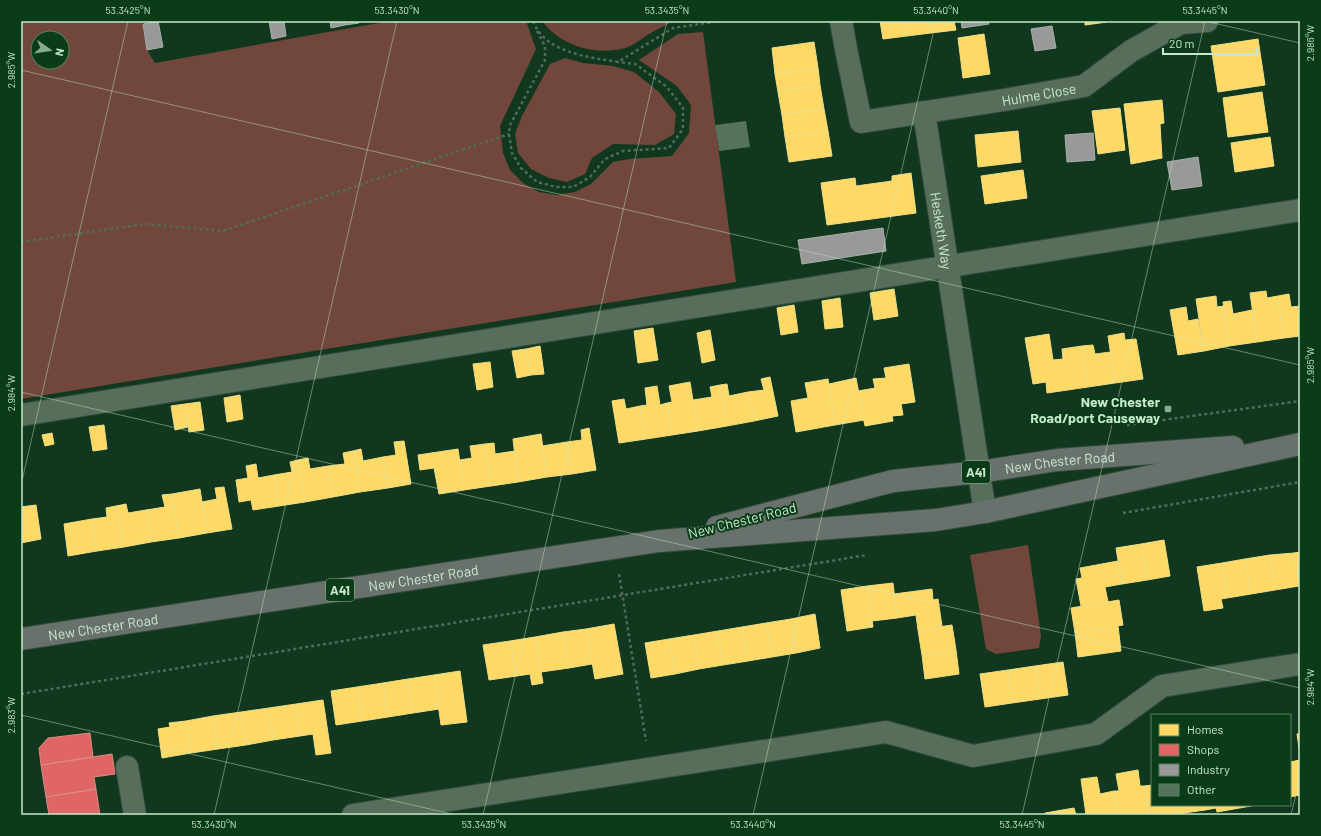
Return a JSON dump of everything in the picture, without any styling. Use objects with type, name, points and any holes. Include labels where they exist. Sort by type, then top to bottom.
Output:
[{"type":"highway","name":"New Chester Road","points":[[659,541],[893,482],[980,472],[1057,460],[1300,443]]},
{"type":"highway","name":"New Chester Road","points":[[21,639],[659,541],[936,520],[986,512],[1300,443]]},
{"type":"street","points":[[841,21],[861,122],[924,112]]},
{"type":"street","name":"Hulme Close","points":[[924,112],[1084,86],[1130,51],[1181,24],[1207,21]]},
{"type":"street","name":"Hesketh Way","points":[[924,112],[986,512]]},
{"type":"street","points":[[21,415],[1300,210]]},
{"type":"street","points":[[353,815],[886,732],[973,756],[1096,734],[1162,686],[1300,664]]},
{"type":"street","points":[[127,767],[135,815]]},
{"type":"path","points":[[533,21],[537,31],[545,46],[545,60],[510,125],[509,134],[512,153],[521,168],[538,182],[556,187],[573,187],[590,177],[605,158],[623,151],[669,148],[683,129],[683,108],[667,87],[635,64],[582,56],[554,45],[537,31]]},
{"type":"path","points":[[618,62],[673,28],[720,21]]},
{"type":"path","points":[[21,242],[146,224],[223,231],[509,134]]},
{"type":"path","points":[[1121,513],[1300,482]]},
{"type":"path","points":[[615,548],[651,768]]},
{"type":"path","points":[[21,694],[622,594],[873,554]]},
{"type":"shaded area","points":[[21,21],[142,21],[147,50],[155,63],[390,21],[526,21],[536,49],[500,126],[503,153],[510,170],[523,183],[539,192],[557,195],[575,192],[591,184],[613,162],[630,159],[672,156],[689,133],[691,105],[677,86],[639,60],[678,34],[703,32],[736,282],[21,399]]},
{"type":"shaded area","points":[[542,21],[674,21],[652,32],[628,47],[602,51],[591,50],[569,43],[550,30]]},
{"type":"shaded area","points":[[565,58],[583,63],[613,66],[634,72],[659,92],[676,114],[674,134],[655,145],[613,144],[592,158],[585,174],[567,182],[549,178],[531,169],[518,153],[515,134],[522,116],[550,64]]},
{"type":"shaded area","points":[[1028,545],[1041,636],[1039,648],[996,654],[986,649],[970,555]]},
{"type":"building: Homes","points":[[880,21],[905,21],[907,36],[883,39]]},
{"type":"building: Homes","points":[[905,21],[930,21],[931,33],[907,36]]},
{"type":"building: Homes","points":[[930,21],[954,21],[956,30],[931,33]]},
{"type":"building: Homes","points":[[1085,21],[1107,21],[1107,22],[1085,25]]},
{"type":"building: Homes","points":[[984,34],[990,74],[963,78],[958,38]]},
{"type":"building: Homes","points":[[1258,39],[1265,85],[1218,92],[1211,46]]},
{"type":"building: Homes","points":[[814,42],[818,68],[775,74],[772,48]]},
{"type":"building: Homes","points":[[818,68],[820,85],[778,92],[775,74]]},
{"type":"building: Homes","points":[[820,85],[824,109],[782,115],[778,92]]},
{"type":"building: Homes","points":[[1262,92],[1268,132],[1228,137],[1223,98]]},
{"type":"building: Homes","points":[[1162,100],[1164,123],[1160,124],[1162,158],[1131,164],[1124,104]]},
{"type":"building: Homes","points":[[1120,108],[1125,150],[1098,154],[1092,111]]},
{"type":"building: Homes","points":[[824,109],[828,131],[785,137],[782,115]]},
{"type":"building: Homes","points":[[828,131],[832,156],[789,162],[785,137]]},
{"type":"building: Homes","points":[[1018,131],[1021,162],[978,167],[975,135]]},
{"type":"building: Homes","points":[[1270,137],[1274,166],[1235,172],[1231,143]]},
{"type":"building: Homes","points":[[1023,170],[1027,198],[985,204],[981,176]]},
{"type":"building: Homes","points":[[911,173],[916,213],[827,225],[821,183],[855,178],[856,186],[892,181],[892,176]]},
{"type":"building: Homes","points":[[894,289],[898,316],[874,320],[870,293]]},
{"type":"building: Homes","points":[[1266,291],[1267,298],[1278,296],[1284,338],[1257,342],[1250,293]]},
{"type":"building: Homes","points":[[1289,294],[1291,307],[1300,306],[1300,336],[1284,338],[1278,296]]},
{"type":"building: Homes","points":[[1216,296],[1217,307],[1224,306],[1229,346],[1204,351],[1196,299]]},
{"type":"building: Homes","points":[[840,298],[843,327],[825,329],[822,301]]},
{"type":"building: Homes","points":[[1231,301],[1233,314],[1252,310],[1257,342],[1229,346],[1223,302]]},
{"type":"building: Homes","points":[[794,305],[798,332],[781,335],[777,308]]},
{"type":"building: Homes","points":[[1186,307],[1188,321],[1198,319],[1204,351],[1178,355],[1170,310]]},
{"type":"building: Homes","points":[[653,328],[658,360],[638,363],[634,331]]},
{"type":"building: Homes","points":[[710,330],[715,360],[702,363],[697,333]]},
{"type":"building: Homes","points":[[1124,333],[1125,340],[1136,339],[1143,379],[1115,383],[1108,336]]},
{"type":"building: Homes","points":[[1049,334],[1053,360],[1063,359],[1062,349],[1082,346],[1088,387],[1047,393],[1046,382],[1033,384],[1025,338]]},
{"type":"building: Homes","points":[[1093,345],[1095,354],[1111,352],[1115,383],[1088,387],[1082,346]]},
{"type":"building: Homes","points":[[540,346],[544,374],[531,375],[526,349]]},
{"type":"building: Homes","points":[[526,349],[531,375],[517,378],[512,351]]},
{"type":"building: Homes","points":[[490,362],[493,387],[477,390],[473,364]]},
{"type":"building: Homes","points":[[909,364],[915,402],[901,404],[903,415],[892,416],[893,421],[865,426],[858,391],[875,388],[873,379],[886,378],[884,368]]},
{"type":"building: Homes","points":[[770,377],[778,416],[754,421],[748,392],[764,390],[761,379]]},
{"type":"building: Homes","points":[[856,378],[864,420],[835,425],[829,384]]},
{"type":"building: Homes","points":[[828,379],[835,425],[796,432],[791,401],[808,398],[805,383]]},
{"type":"building: Homes","points":[[690,382],[698,431],[672,435],[667,403],[672,402],[669,386]]},
{"type":"building: Homes","points":[[727,384],[729,396],[748,392],[754,421],[727,426],[720,385]]},
{"type":"building: Homes","points":[[720,385],[727,426],[698,431],[693,400],[712,397],[710,387]]},
{"type":"building: Homes","points":[[657,386],[660,405],[667,403],[672,435],[646,439],[640,406],[647,405],[645,388]]},
{"type":"building: Homes","points":[[240,395],[243,419],[227,422],[224,398]]},
{"type":"building: Homes","points":[[624,399],[626,409],[640,406],[646,439],[619,443],[612,401]]},
{"type":"building: Homes","points":[[200,402],[204,430],[189,432],[185,404]]},
{"type":"building: Homes","points":[[185,404],[188,427],[175,430],[171,406]]},
{"type":"building: Homes","points":[[104,425],[107,449],[93,451],[89,427]]},
{"type":"building: Homes","points":[[589,428],[596,470],[572,474],[567,442],[582,440],[581,430]]},
{"type":"building: Homes","points":[[52,433],[54,444],[45,446],[42,435]]},
{"type":"building: Homes","points":[[541,434],[547,477],[518,482],[513,439]]},
{"type":"building: Homes","points":[[404,441],[411,484],[388,488],[383,457],[396,455],[394,442]]},
{"type":"building: Homes","points":[[567,442],[572,474],[547,477],[542,446]]},
{"type":"building: Homes","points":[[494,443],[495,454],[515,451],[518,482],[491,486],[485,444]]},
{"type":"building: Homes","points":[[485,444],[491,486],[464,490],[460,460],[472,458],[470,446]]},
{"type":"building: Homes","points":[[361,449],[363,461],[383,457],[388,488],[360,492],[353,451]]},
{"type":"building: Homes","points":[[458,449],[464,490],[439,494],[434,468],[420,470],[418,455]]},
{"type":"building: Homes","points":[[353,451],[360,492],[333,497],[328,466],[345,464],[343,453]]},
{"type":"building: Homes","points":[[308,458],[310,469],[328,466],[333,497],[305,502],[298,460]]},
{"type":"building: Homes","points":[[298,460],[305,502],[279,506],[274,475],[292,472],[290,462]]},
{"type":"building: Homes","points":[[256,464],[258,478],[274,475],[279,506],[253,510],[251,500],[239,502],[236,480],[248,478],[246,466]]},
{"type":"building: Homes","points":[[224,487],[232,529],[207,533],[202,502],[217,499],[215,488]]},
{"type":"building: Homes","points":[[200,489],[207,533],[179,538],[172,494]]},
{"type":"building: Homes","points":[[172,494],[179,538],[151,542],[146,510],[165,507],[162,495]]},
{"type":"building: Homes","points":[[126,504],[128,513],[146,510],[151,542],[124,547],[116,506]]},
{"type":"building: Homes","points":[[36,505],[41,539],[21,543],[21,507]]},
{"type":"building: Homes","points":[[116,506],[124,547],[97,551],[92,519],[107,517],[106,508]]},
{"type":"building: Homes","points":[[92,519],[97,551],[68,556],[64,524]]},
{"type":"building: Homes","points":[[1164,540],[1170,576],[1147,580],[1141,544]]},
{"type":"building: Homes","points":[[1141,544],[1147,580],[1122,584],[1116,548]]},
{"type":"building: Homes","points":[[1300,552],[1300,586],[1299,586],[1294,553]]},
{"type":"building: Homes","points":[[1294,553],[1299,586],[1275,590],[1270,555]]},
{"type":"building: Homes","points":[[1270,555],[1275,590],[1251,594],[1245,559]]},
{"type":"building: Homes","points":[[1245,559],[1251,594],[1227,598],[1222,563]]},
{"type":"building: Homes","points":[[1118,561],[1122,584],[1105,587],[1108,602],[1081,606],[1076,579],[1082,578],[1080,568]]},
{"type":"building: Homes","points":[[1222,563],[1227,598],[1221,599],[1223,608],[1204,611],[1197,567]]},
{"type":"building: Homes","points":[[893,583],[897,618],[872,621],[867,586]]},
{"type":"building: Homes","points":[[867,586],[873,627],[847,631],[841,590]]},
{"type":"building: Homes","points":[[932,589],[933,600],[938,599],[942,626],[918,630],[916,615],[897,618],[894,594]]},
{"type":"building: Homes","points":[[1119,600],[1123,625],[1075,633],[1071,608]]},
{"type":"building: Homes","points":[[815,614],[820,648],[796,653],[791,619]]},
{"type":"building: Homes","points":[[791,619],[796,653],[772,657],[766,623]]},
{"type":"building: Homes","points":[[766,623],[772,657],[748,661],[742,627]]},
{"type":"building: Homes","points":[[614,624],[623,674],[595,679],[586,629]]},
{"type":"building: Homes","points":[[952,625],[956,650],[922,655],[918,630]]},
{"type":"building: Homes","points":[[1118,626],[1121,651],[1078,657],[1075,633]]},
{"type":"building: Homes","points":[[742,627],[748,661],[723,665],[718,631]]},
{"type":"building: Homes","points":[[586,629],[592,664],[569,668],[563,632]]},
{"type":"building: Homes","points":[[718,631],[723,665],[699,669],[694,635]]},
{"type":"building: Homes","points":[[563,632],[569,668],[541,672],[535,637]]},
{"type":"building: Homes","points":[[694,635],[699,669],[675,674],[669,639]]},
{"type":"building: Homes","points":[[535,637],[543,683],[532,685],[530,674],[517,676],[510,641]]},
{"type":"building: Homes","points":[[669,639],[675,674],[651,678],[645,643]]},
{"type":"building: Homes","points":[[510,641],[517,676],[489,680],[483,645]]},
{"type":"building: Homes","points":[[956,650],[959,674],[925,679],[922,655]]},
{"type":"building: Homes","points":[[1063,662],[1068,695],[1040,699],[1035,666]]},
{"type":"building: Homes","points":[[1035,666],[1040,699],[1012,703],[1008,670]]},
{"type":"building: Homes","points":[[1008,670],[1012,703],[985,707],[980,674]]},
{"type":"building: Homes","points":[[460,671],[467,722],[441,725],[434,675]]},
{"type":"building: Homes","points":[[434,675],[439,709],[413,713],[408,679]]},
{"type":"building: Homes","points":[[408,679],[413,713],[388,717],[383,683]]},
{"type":"building: Homes","points":[[383,683],[388,717],[362,721],[357,687]]},
{"type":"building: Homes","points":[[357,687],[362,721],[336,725],[331,691]]},
{"type":"building: Homes","points":[[323,700],[331,753],[316,755],[313,734],[300,736],[296,704]]},
{"type":"building: Homes","points":[[296,704],[300,736],[273,740],[269,708]]},
{"type":"building: Homes","points":[[269,708],[273,740],[246,745],[241,712]]},
{"type":"building: Homes","points":[[241,712],[246,745],[218,749],[213,716]]},
{"type":"building: Homes","points":[[213,716],[218,749],[191,753],[186,721]]},
{"type":"building: Homes","points":[[186,721],[191,753],[162,758],[158,729],[170,727],[169,723]]},
{"type":"building: Homes","points":[[1300,733],[1300,754],[1297,734]]},
{"type":"building: Homes","points":[[1300,760],[1300,795],[1291,797],[1291,762]]},
{"type":"building: Homes","points":[[1138,770],[1140,786],[1144,786],[1149,815],[1117,815],[1114,791],[1119,791],[1116,774]]},
{"type":"building: Homes","points":[[1097,777],[1100,794],[1114,791],[1117,815],[1086,815],[1081,779]]},
{"type":"building: Homes","points":[[1151,785],[1151,806],[1176,806],[1177,814],[1149,815],[1144,786]]},
{"type":"building: Homes","points":[[1176,806],[1204,806],[1205,810],[1177,814]]},
{"type":"building: Homes","points":[[1204,806],[1233,806],[1234,809],[1217,812],[1216,808],[1205,810]]},
{"type":"building: Homes","points":[[1233,806],[1251,806],[1234,809]]},
{"type":"building: Homes","points":[[1074,808],[1076,815],[1045,815],[1045,813]]},
{"type":"building: Shops","points":[[90,733],[93,757],[41,765],[39,748],[48,738]]},
{"type":"building: Shops","points":[[112,754],[115,774],[94,777],[96,789],[46,797],[41,765]]},
{"type":"building: Shops","points":[[96,789],[100,815],[49,815],[46,797]]},
{"type":"building: Industry","points":[[158,21],[163,47],[147,50],[143,24]]},
{"type":"building: Industry","points":[[269,21],[284,21],[286,36],[272,39]]},
{"type":"building: Industry","points":[[330,21],[344,21],[345,25],[331,28]]},
{"type":"building: Industry","points":[[344,21],[359,21],[359,23],[345,25]]},
{"type":"building: Industry","points":[[961,21],[988,21],[989,24],[962,28]]},
{"type":"building: Industry","points":[[1052,26],[1056,48],[1035,51],[1031,29]]},
{"type":"building: Industry","points":[[1093,133],[1095,160],[1067,162],[1065,135]]},
{"type":"building: Industry","points":[[1198,157],[1202,186],[1172,190],[1167,162]]},
{"type":"building: Industry","points":[[883,228],[886,251],[802,264],[798,240]]},
{"type":"building: Other","points":[[746,121],[750,147],[719,151],[715,125]]},
{"type":"place","name":"New Chester Road/port Causeway","points":[[1168,409]]}]
